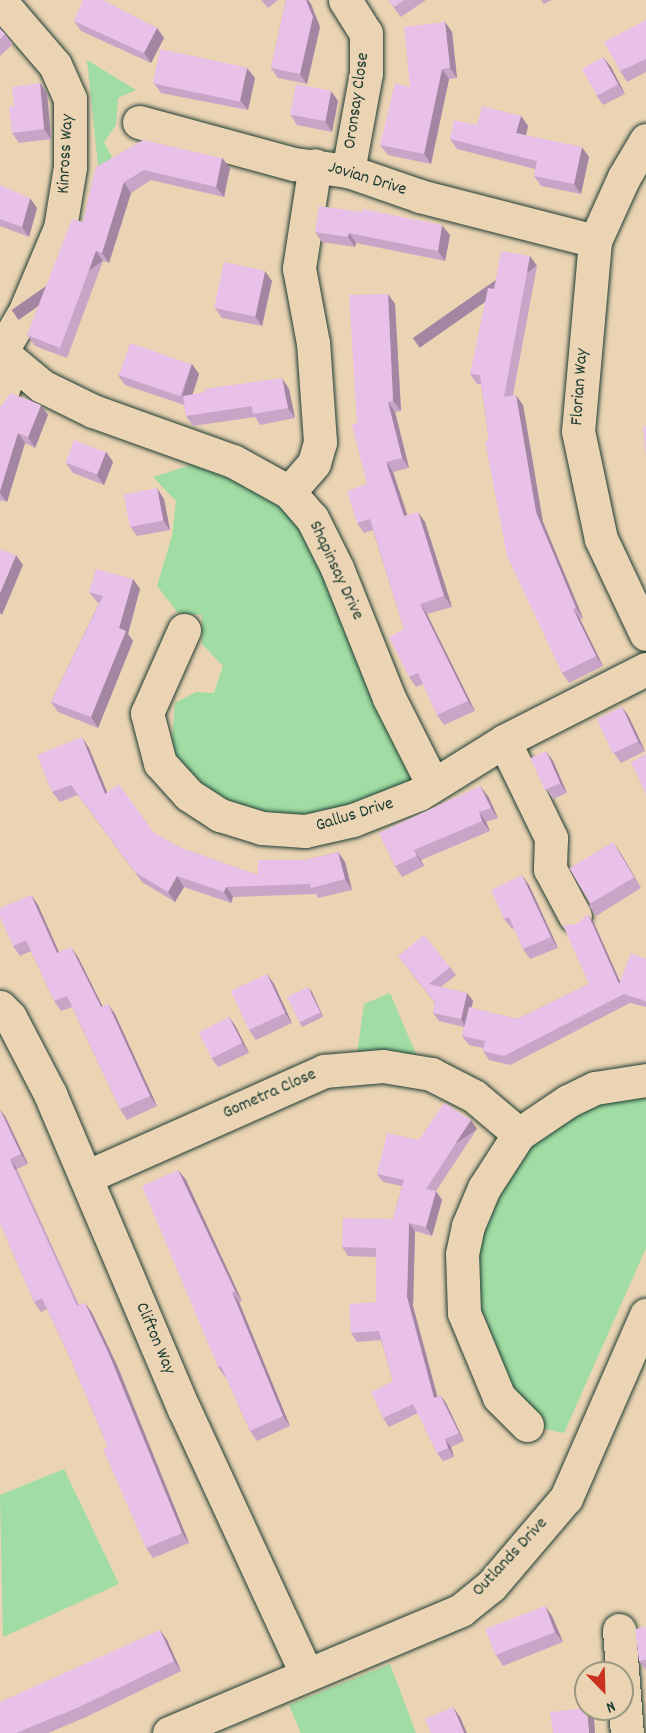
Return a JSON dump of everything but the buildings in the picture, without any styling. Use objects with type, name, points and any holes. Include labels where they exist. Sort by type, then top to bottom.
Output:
[{"type":"street","name":"Oronsay Close","points":[[345,0],[366,33],[366,73],[348,171]]},
{"type":"street","name":"Kinross Way","points":[[0,1],[56,65],[70,99],[70,168],[60,228],[25,311],[0,351]]},
{"type":"street","name":"Jovian Drive","points":[[139,122],[294,164],[348,171],[420,196],[594,241]]},
{"type":"street","name":"Florian Way","points":[[646,140],[624,177],[594,241],[578,431],[602,539],[646,634]]},
{"type":"street","points":[[289,492],[314,463],[320,442],[314,354],[299,268],[315,165]]},
{"type":"street","points":[[0,351],[4,386],[0,399]]},
{"type":"street","name":"Shapinsay Drive","points":[[0,351],[42,386],[93,411],[233,462],[289,492],[319,533],[389,698],[433,785]]},
{"type":"street","name":"Gallus Drive","points":[[184,630],[147,713],[160,763],[169,777],[220,815],[262,828],[305,831],[353,820],[464,770],[504,741],[646,669]]},
{"type":"street","points":[[504,741],[551,838],[550,869],[575,916]]},
{"type":"street","name":"Clifton Way","points":[[0,1007],[10,1017],[50,1094],[184,1409],[306,1673]]},
{"type":"street","name":"Gometra Close","points":[[86,1177],[324,1071],[383,1066],[430,1074],[474,1096],[519,1134]]},
{"type":"street","points":[[527,1425],[499,1396],[487,1376],[464,1313],[462,1276],[468,1226],[484,1188],[519,1134],[568,1101],[594,1088],[646,1080]]},
{"type":"street","name":"Outlands Drive","points":[[170,1733],[306,1673],[461,1610],[491,1586],[566,1498],[646,1315]]},
{"type":"street","points":[[619,1630],[627,1733]]},
{"type":"green space","points":[[87,60],[136,90],[118,98],[116,125],[104,142],[116,165],[99,175]]},
{"type":"green space","points":[[219,456],[289,492],[433,785],[305,831],[169,777],[175,703],[196,692],[214,693],[223,666],[202,644],[202,615],[178,613],[157,586],[172,536],[176,501],[153,477]]},
{"type":"green space","points":[[390,993],[424,1073],[355,1069],[364,1004]]},
{"type":"green space","points":[[595,1088],[646,1099],[646,1248],[564,1433],[527,1425],[471,1335],[484,1188]]},
{"type":"green space","points":[[64,1469],[119,1584],[3,1637],[0,1495]]},
{"type":"green space","points":[[390,1664],[416,1733],[301,1733],[289,1705]]}]
